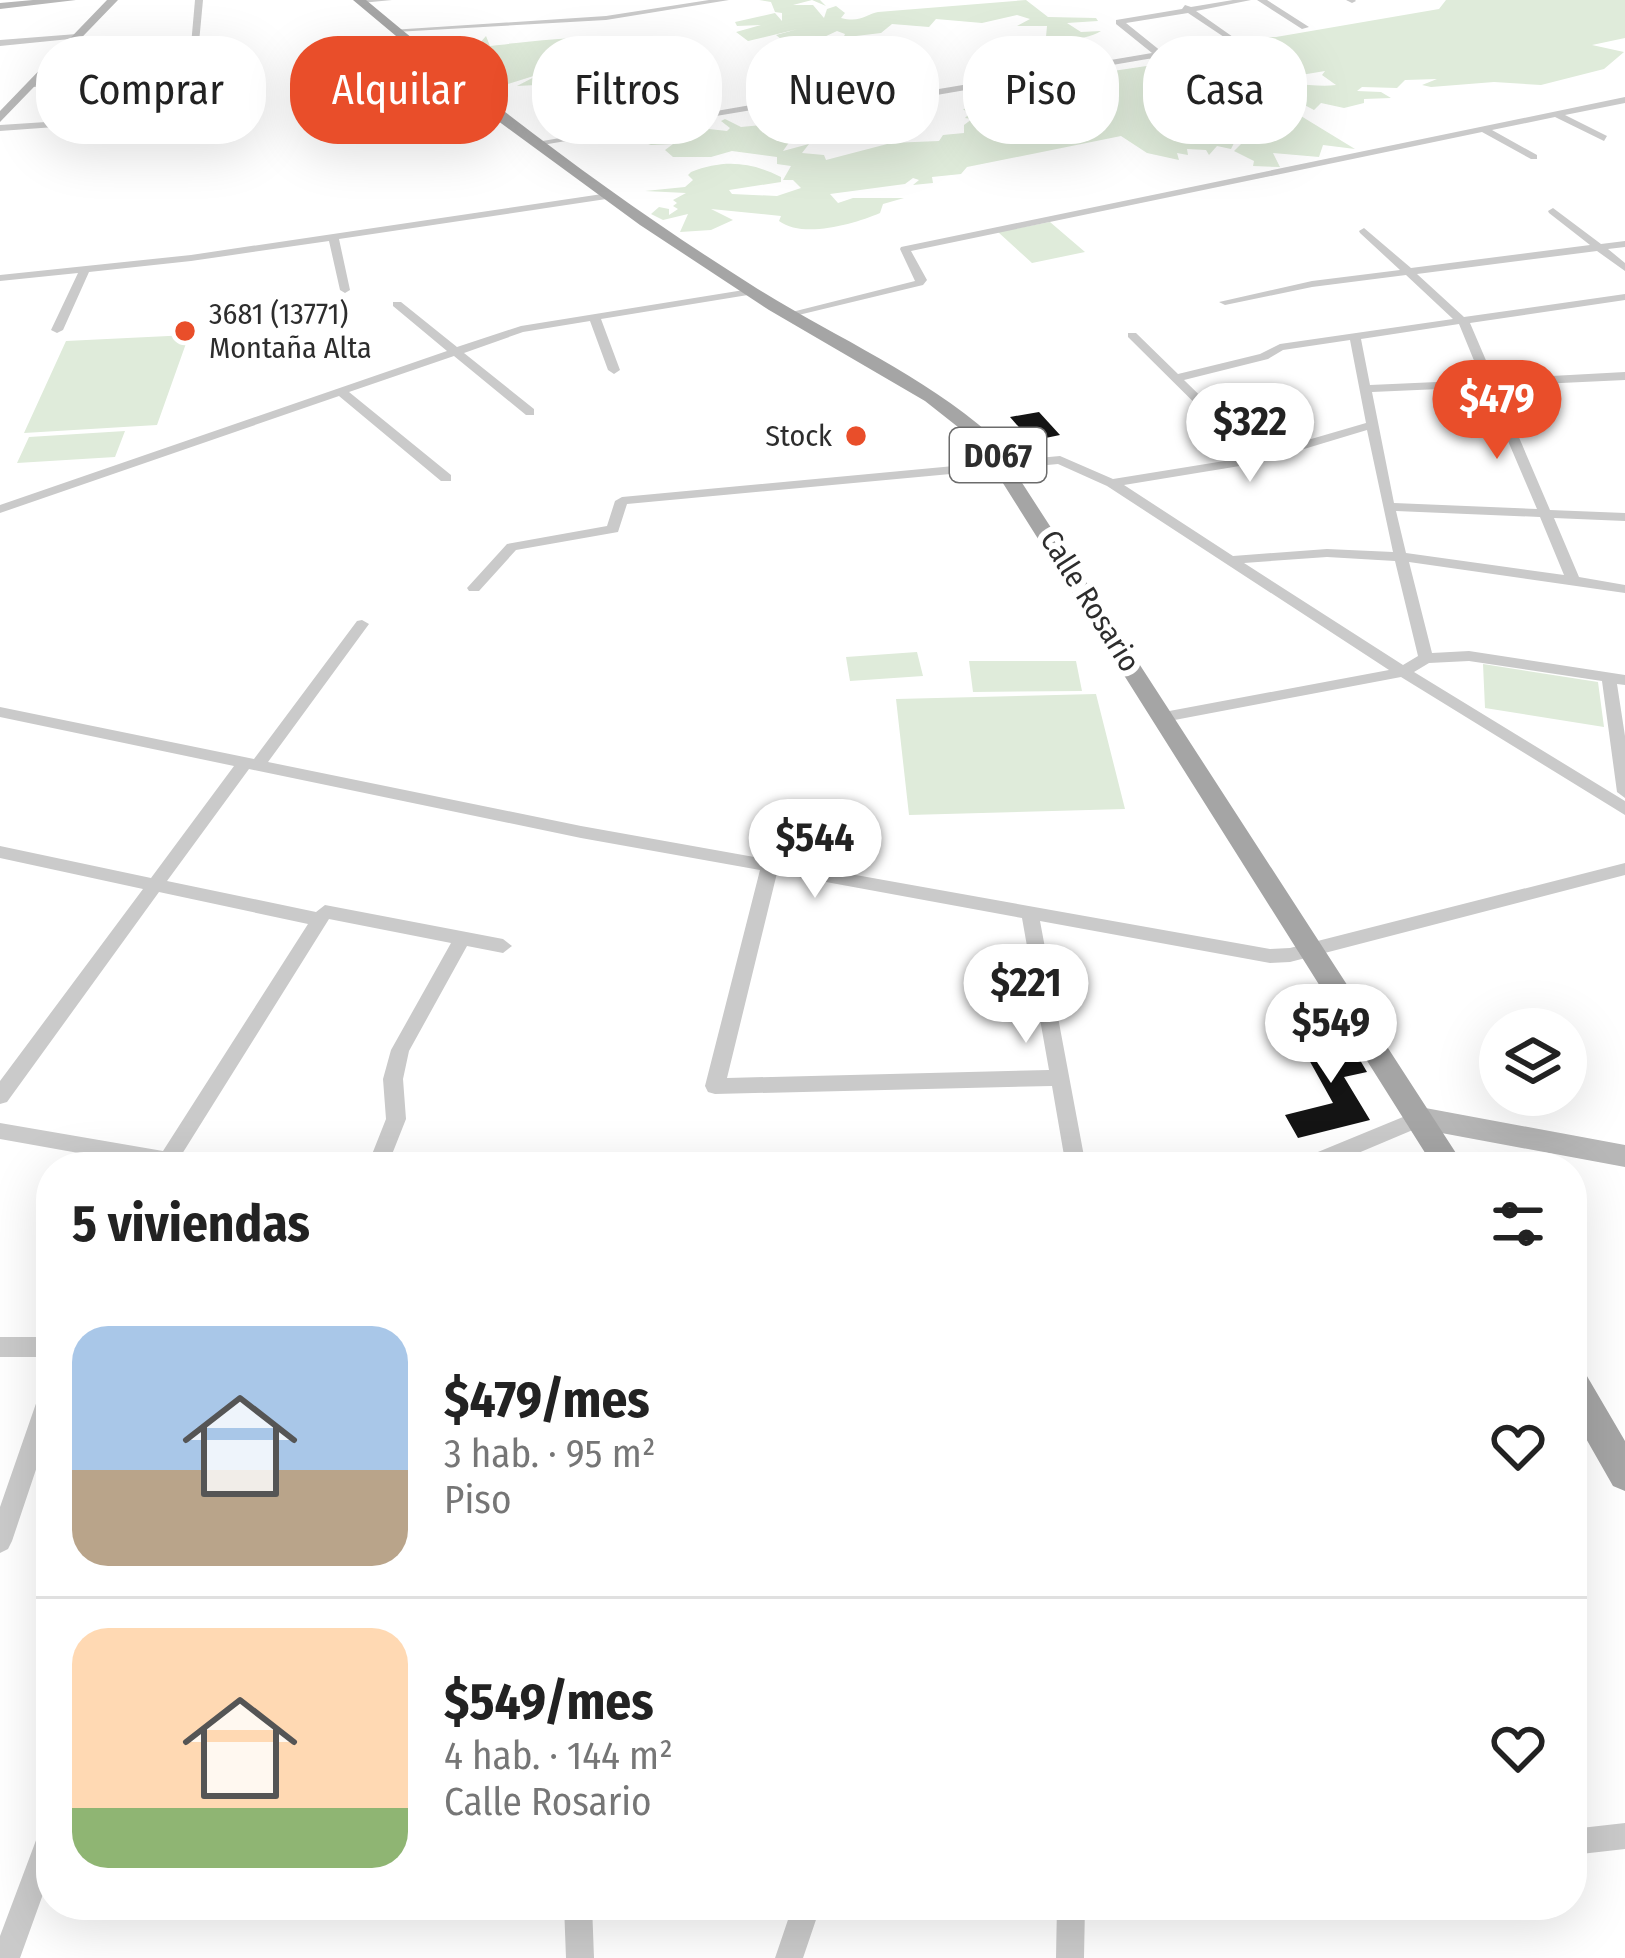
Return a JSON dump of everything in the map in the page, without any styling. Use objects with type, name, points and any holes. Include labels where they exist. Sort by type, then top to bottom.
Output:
[{"type":"main road","name":"Calle Rosario","points":[[360,1],[532,140]]},
{"type":"main road","name":"Calle Rosario","points":[[537,144],[750,292],[958,415],[1003,464],[1441,1152]]},
{"type":"main road","points":[[1587,1408],[1625,1474]]},
{"type":"street","points":[[0,5],[71,0]]},
{"type":"street","points":[[77,36],[113,0]]},
{"type":"street","points":[[0,128],[189,115],[199,0]]},
{"type":"street","points":[[360,1],[388,0]]},
{"type":"street","points":[[395,31],[606,18],[725,0]]},
{"type":"street","points":[[1174,0],[1226,36]]},
{"type":"street","points":[[939,92],[1159,54],[1119,22],[1247,0]]},
{"type":"street","points":[[1261,0],[1305,28]]},
{"type":"street","points":[[0,44],[36,40]]},
{"type":"street","points":[[0,118],[36,81]]},
{"type":"street","points":[[786,314],[919,284],[905,248],[1625,100]]},
{"type":"street","points":[[1556,115],[1604,138]]},
{"type":"street","points":[[1482,129],[1534,157]]},
{"type":"street","points":[[0,278],[84,272],[609,196]]},
{"type":"street","points":[[1552,211],[1625,268]]},
{"type":"street","points":[[1364,231],[1464,323],[1574,581]]},
{"type":"street","points":[[333,236],[345,290]]},
{"type":"street","points":[[1225,302],[1625,244]]},
{"type":"street","points":[[57,330],[84,272]]},
{"type":"street","points":[[0,509],[521,329],[750,292]]},
{"type":"street","points":[[1177,378],[1264,357],[1280,347],[1625,297]]},
{"type":"street","points":[[398,304],[530,412]]},
{"type":"street","points":[[594,316],[614,370]]},
{"type":"street","points":[[1132,334],[1258,459]]},
{"type":"street","points":[[1355,337],[1388,507],[1426,658]]},
{"type":"street","points":[[1366,389],[1625,376]]},
{"type":"street","points":[[341,392],[446,478]]},
{"type":"street","points":[[1112,483],[1258,459],[1373,432]]},
{"type":"street","points":[[474,588],[508,548],[613,529],[622,501],[1060,460],[1112,483],[1625,809]]},
{"type":"street","points":[[1388,507],[1625,517]]},
{"type":"street","points":[[1232,560],[1400,558],[1625,589]]},
{"type":"street","points":[[0,1096],[362,624]]},
{"type":"street","points":[[1164,716],[1403,672],[1426,658],[1469,656],[1617,679],[1625,792]]},
{"type":"street","points":[[0,712],[770,866],[1270,956],[1311,950],[1625,869]]},
{"type":"street","points":[[4,855],[320,920]]},
{"type":"street","points":[[770,866],[715,1086],[1060,1078]]},
{"type":"street","points":[[173,1152],[327,911],[503,946]]},
{"type":"street","points":[[1030,914],[1073,1152]]},
{"type":"street","points":[[383,1152],[396,1119],[393,1079],[400,1050],[463,938]]},
{"type":"street","points":[[1339,1152],[1420,1118],[1625,1156]]},
{"type":"street","points":[[0,1131],[122,1152]]},
{"type":"street","points":[[0,1347],[36,1348]]},
{"type":"street","points":[[0,1541],[36,1436]]},
{"type":"street","points":[[1587,1840],[1625,1836]]},
{"type":"street","points":[[6,1958],[36,1876]]},
{"type":"street","points":[[579,1920],[580,1958]]},
{"type":"street","points":[[789,1958],[802,1920]]},
{"type":"street","points":[[1070,1958],[1071,1920]]},
{"type":"green space","points":[[759,0],[812,0],[793,5],[813,5],[824,18],[827,9],[836,6],[845,13],[841,18],[854,19],[878,12],[1026,0],[1048,17],[1096,18],[1098,21],[1067,23],[1081,32],[1101,31],[1089,36],[1046,36],[1047,26],[1017,26],[1030,19],[1017,15],[982,23],[936,19],[929,27],[892,24],[881,33],[856,36],[837,31],[826,36],[776,35],[798,29],[746,40],[736,32],[761,25],[737,26],[735,22],[775,13],[782,21],[782,13],[775,12],[771,2]]},
{"type":"green space","points":[[1446,0],[1625,0],[1625,38],[1592,45],[1624,52],[1604,69],[1541,85],[1494,82],[1431,87],[1422,85],[1437,79],[1405,80],[1397,88],[1362,87],[1357,91],[1381,92],[1391,98],[1364,99],[1364,103],[1344,108],[1321,103],[1314,110],[1307,106],[1307,85],[1336,85],[1322,75],[1325,71],[1307,74],[1307,36],[1282,36],[1439,9]]},
{"type":"green space","points":[[532,41],[532,76],[508,84],[508,44]]},
{"type":"green space","points":[[1143,67],[1143,144],[1234,144],[1231,149],[1217,146],[1209,155],[1206,150],[1187,149],[1188,155],[1177,153],[1179,160],[1147,153],[1119,136],[1119,70]]},
{"type":"green space","points":[[725,119],[746,127],[746,144],[788,144],[783,151],[809,144],[802,153],[824,155],[826,160],[887,144],[939,144],[943,135],[963,133],[963,144],[1081,144],[967,167],[961,174],[932,177],[933,183],[913,185],[919,180],[913,178],[905,184],[830,194],[838,203],[853,198],[904,198],[883,204],[880,213],[869,217],[815,229],[789,226],[779,221],[781,216],[711,209],[733,220],[711,230],[680,232],[688,214],[663,220],[651,214],[659,207],[669,209],[669,215],[678,209],[673,200],[686,193],[645,191],[685,187],[693,180],[688,175],[691,172],[737,164],[770,172],[781,177],[781,182],[729,190],[732,194],[777,196],[801,188],[793,180],[783,180],[791,166],[777,164],[777,157],[732,151],[711,157],[673,157],[665,150],[673,144],[722,144],[722,130],[730,128],[722,122]]},
{"type":"green space","points":[[1307,120],[1355,149],[1323,145],[1319,157],[1273,153],[1280,167],[1253,166],[1254,161],[1234,151],[1241,144],[1307,144]]},
{"type":"green space","points":[[1050,222],[1085,252],[1032,263],[998,232]]},
{"type":"green space","points":[[189,335],[157,425],[24,433],[66,341]]},
{"type":"green space","points":[[125,431],[115,457],[17,463],[29,437]]},
{"type":"green space","points":[[917,652],[923,676],[850,681],[846,657]]},
{"type":"green space","points":[[969,661],[1076,661],[1082,691],[973,692]]},
{"type":"green space","points":[[1483,664],[1598,682],[1604,727],[1485,708]]},
{"type":"green space","points":[[1096,694],[1125,809],[909,815],[896,699]]},
{"type":"building","points":[[1039,412],[1060,435],[1031,441],[1010,417]]},
{"type":"building","points":[[1343,1031],[1367,1072],[1344,1077],[1370,1120],[1298,1138],[1285,1115],[1333,1103],[1298,1040]]},
{"type":"place","name":"3681 (13771) Montaña Alta","points":[[185,331]]},
{"type":"place","name":"Stock","points":[[856,436]]}]
